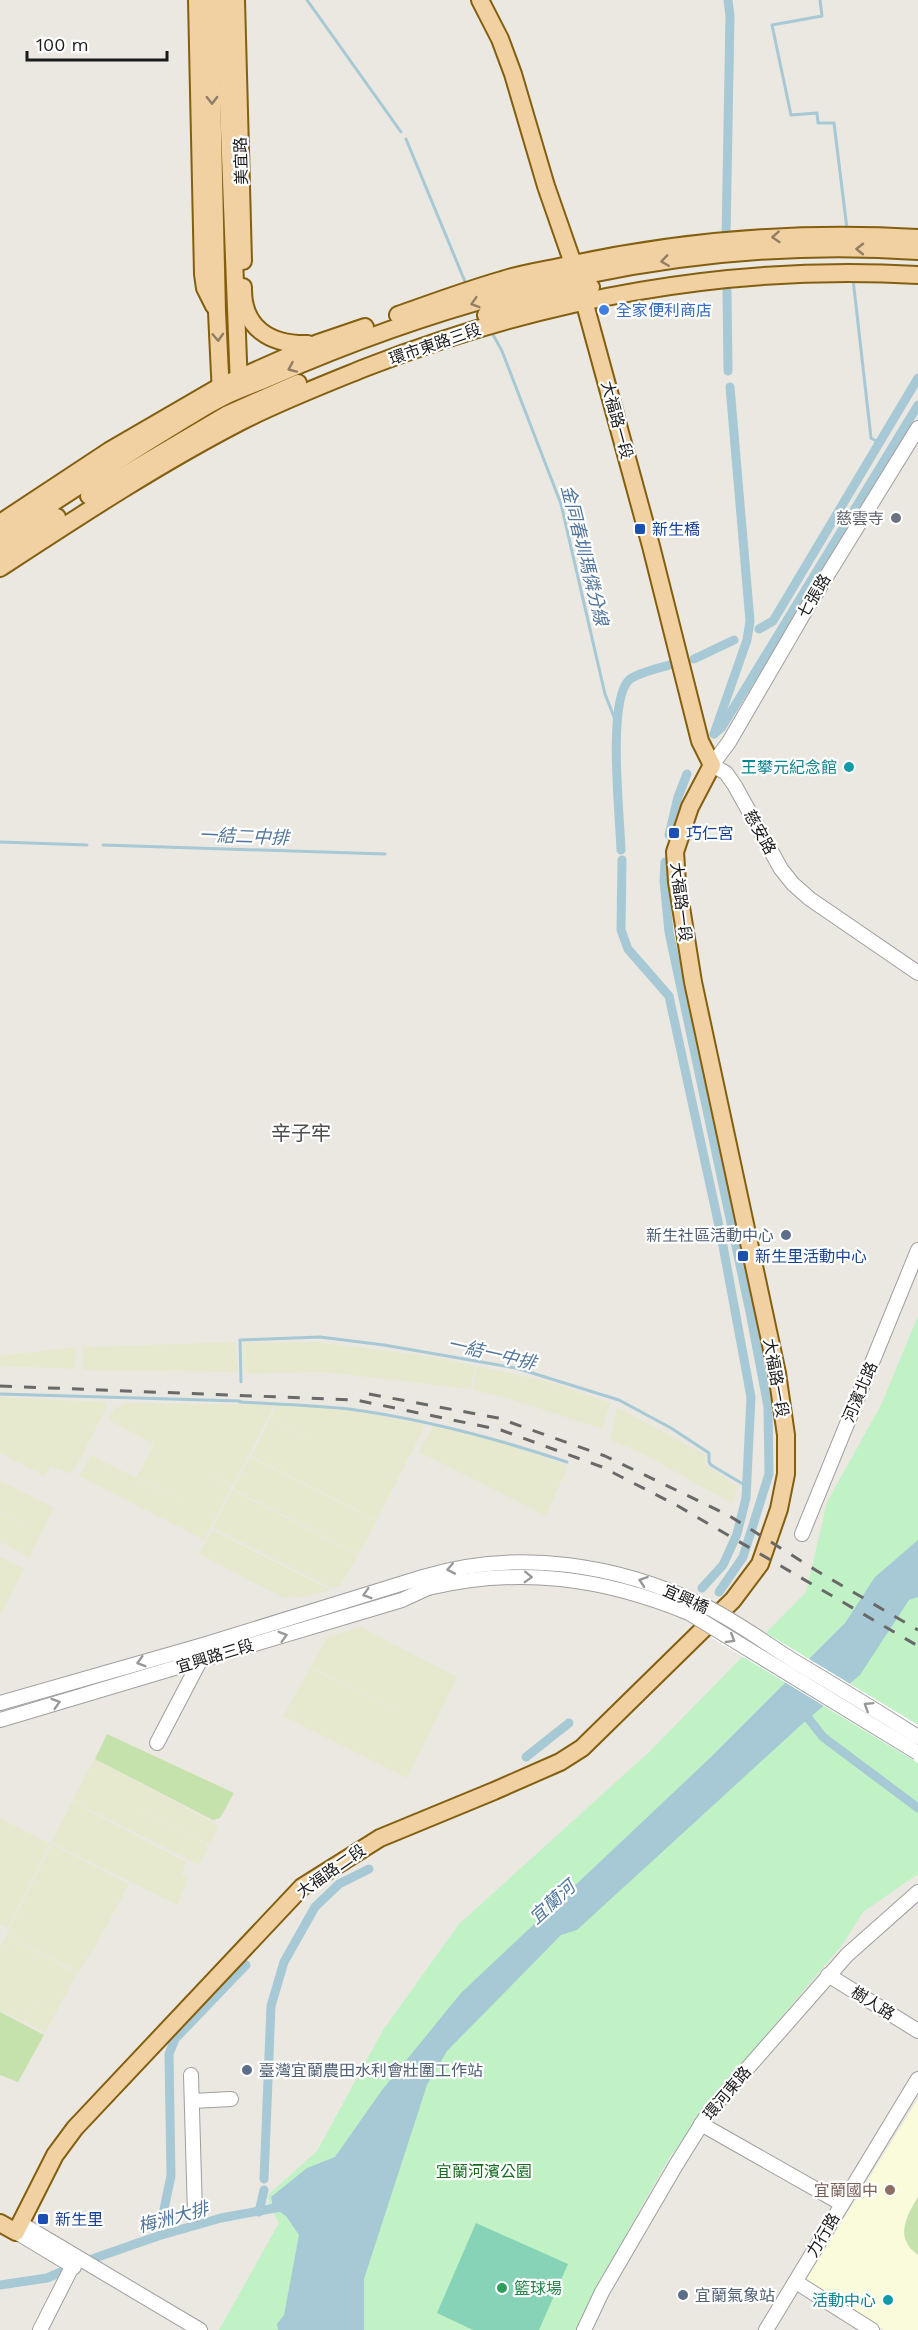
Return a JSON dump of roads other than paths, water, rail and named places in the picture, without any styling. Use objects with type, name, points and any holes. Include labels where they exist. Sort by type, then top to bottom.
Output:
[{"type":"main road","name":"美宜路","points":[[197,0],[204,273],[205,288],[217,312]]},
{"type":"main road","name":"美宜路","points":[[210,0],[221,391]]},
{"type":"main road","name":"美宜路","points":[[224,0],[238,402]]},
{"type":"main road","name":"美宜路","points":[[236,0],[244,232],[242,298],[249,321]]},
{"type":"main road","name":"大福路一段","points":[[480,0],[500,39],[579,282],[639,501],[700,741],[712,765],[690,807],[675,852],[677,882],[693,982],[777,1372],[786,1435],[786,1474],[769,1542],[760,1564],[726,1606]]},
{"type":"main road","name":"環市東路三段","points":[[221,391],[238,402],[327,383],[412,350],[512,318],[579,282],[621,254],[729,240],[821,235],[918,238]]},
{"type":"main road","name":"環市東路三段","points":[[579,282],[648,263],[730,253],[814,248],[918,250]]},
{"type":"main road","name":"環市東路三段","points":[[0,554],[238,402],[316,357],[392,329],[509,292],[579,282],[731,267],[815,264],[918,266]]},
{"type":"main road","name":"環市東路三段","points":[[0,568],[108,497],[318,343],[502,279],[665,285],[744,276],[826,273],[918,275]]},
{"type":"main road","points":[[249,321],[275,340],[290,344],[318,343]]},
{"type":"main road","points":[[340,336],[392,329]]},
{"type":"main road","name":"環市東路三段","points":[[0,523],[109,451],[221,391]]},
{"type":"main road","name":"環市東路三段","points":[[0,537],[221,391]]},
{"type":"main road","name":"大福路二段","points":[[18,2228],[55,2155],[75,2128],[302,1887],[380,1838],[560,1762],[582,1748],[726,1606]]},
{"type":"main road","points":[[0,2211],[18,2228]]},
{"type":"main road","points":[[0,2223],[18,2228]]},
{"type":"street","points":[[234,308],[249,321]]},
{"type":"street","name":"七張路","points":[[712,765],[729,742],[801,617],[918,428]]},
{"type":"street","name":"慈安路","points":[[712,765],[726,773],[781,869],[793,884],[810,899],[918,973]]},
{"type":"street","name":"河濱北路","points":[[801,1534],[918,1250]]},
{"type":"street","name":"宜興橋","points":[[426,1582],[483,1563],[510,1561],[556,1563],[633,1577],[706,1607],[918,1737]]},
{"type":"street","name":"宜興橋","points":[[426,1582],[482,1578],[557,1578],[621,1589],[651,1598],[689,1613],[918,1753]]},
{"type":"street","name":"宜興路三段","points":[[0,1703],[426,1582]]},
{"type":"street","name":"宜興路三段","points":[[0,1719],[402,1600],[426,1582]]},
{"type":"street","points":[[157,1743],[201,1660],[202,1645]]},
{"type":"street","name":"環河東路","points":[[584,2330],[602,2292],[700,2124],[828,1975],[918,1892]]},
{"type":"street","name":"樹人路","points":[[828,1975],[918,2031]]},
{"type":"street","points":[[191,2075],[195,2214]]},
{"type":"street","name":"力行路","points":[[766,2330],[918,2079]]},
{"type":"street","points":[[192,2101],[231,2099]]},
{"type":"street","points":[[700,2124],[842,2204]]},
{"type":"street","points":[[18,2228],[193,2329]]},
{"type":"street","points":[[40,2330],[81,2265]]},
{"type":"street","points":[[796,2282],[872,2330]]},
{"type":"water","points":[[918,1540],[918,1597],[909,1600],[860,1675],[801,1725],[577,1930],[561,1935],[447,2051],[427,2085],[364,2279],[364,2330],[278,2330],[277,2324],[284,2315],[299,2235],[286,2216],[273,2207],[271,2197],[307,2168],[335,2157],[382,2090],[461,1993],[711,1757],[845,1623],[875,1577]]},
{"type":"waterway","name":"金同春圳瑪僯分線","points":[[307,0],[401,132]]},
{"type":"waterway","points":[[726,237],[730,16],[728,0]]},
{"type":"waterway","points":[[820,0],[822,16],[772,25],[791,115],[817,113],[818,123],[834,123],[847,229]]},
{"type":"waterway","name":"金同春圳瑪僯分線","points":[[406,139],[466,284]]},
{"type":"waterway","points":[[853,279],[871,438],[878,442]]},
{"type":"waterway","points":[[727,291],[728,371]]},
{"type":"waterway","name":"金同春圳瑪僯分線","points":[[491,331],[502,351],[561,504],[605,694],[616,722]]},
{"type":"waterway","points":[[759,629],[773,621],[918,378]]},
{"type":"waterway","points":[[714,734],[747,640],[750,621],[730,387]]},
{"type":"waterway","points":[[714,734],[722,727],[918,405]]},
{"type":"waterway","points":[[694,659],[734,640]]},
{"type":"waterway","points":[[621,850],[616,760],[618,711],[622,692],[632,677],[673,664]]},
{"type":"waterway","points":[[669,835],[678,797],[687,774]]},
{"type":"waterway","name":"一結二中排","points":[[0,842],[87,845]]},
{"type":"waterway","name":"一結二中排","points":[[103,845],[385,854]]},
{"type":"waterway","points":[[622,860],[621,930],[628,949],[669,996],[721,1235],[751,1397],[746,1498],[737,1534],[723,1565],[702,1588]]},
{"type":"waterway","points":[[665,862],[664,881],[669,932],[768,1407],[769,1474],[743,1557],[719,1592]]},
{"type":"waterway","name":"一結一中排","points":[[241,1382],[240,1340],[320,1337],[384,1345],[516,1368],[619,1400],[671,1428],[709,1453],[711,1465],[748,1487]]},
{"type":"waterway","name":"一結一中排","points":[[0,1394],[240,1401]]},
{"type":"waterway","points":[[240,1402],[335,1408],[405,1418],[486,1437],[567,1462]]},
{"type":"waterway","points":[[801,1709],[823,1737],[918,1808]]},
{"type":"waterway","points":[[526,1757],[569,1723]]},
{"type":"waterway","points":[[264,2179],[271,2006],[284,1962],[315,1907],[339,1884],[369,1869]]},
{"type":"waterway","points":[[163,2214],[171,2176],[169,2054],[175,2039],[246,1965]]},
{"type":"waterway","points":[[259,2212],[264,2190]]},
{"type":"waterway","name":"梅洲大排","points":[[0,2285],[47,2278],[92,2259],[158,2236],[221,2218],[286,2206]]},
{"type":"railway","points":[[0,1386],[356,1400],[501,1430],[602,1467],[678,1506],[918,1646]]},
{"type":"railway","points":[[369,1394],[498,1418],[605,1456],[728,1515],[817,1571],[918,1630]]},
{"type":"place","name":"全家便利商店","points":[[604,310]]},
{"type":"place","name":"慈雲寺","points":[[896,518]]},
{"type":"place","name":"新生橋","points":[[640,529]]},
{"type":"place","name":"王攀元紀念館","points":[[849,767]]},
{"type":"place","name":"巧仁宮","points":[[674,833]]},
{"type":"place","name":"新生社區活動中心","points":[[786,1235]]},
{"type":"place","name":"新生里活動中心","points":[[743,1256]]},
{"type":"place","name":"臺灣宜蘭農田水利會壯圍工作站","points":[[247,2070]]},
{"type":"place","name":"宜蘭國中","points":[[890,2190]]},
{"type":"place","name":"新生里","points":[[43,2219]]},
{"type":"place","name":"籃球場","points":[[502,2288]]},
{"type":"place","name":"宜蘭氣象站","points":[[683,2295]]},
{"type":"place","name":"活動中心","points":[[888,2300]]},
{"type":"district","name":"辛子牢","points":[[301,1133]]},
{"type":"water label","name":"宜蘭河","points":[[552,1902]]},
{"type":"park label","name":"宜蘭河濱公園","points":[[484,2171]]}]
